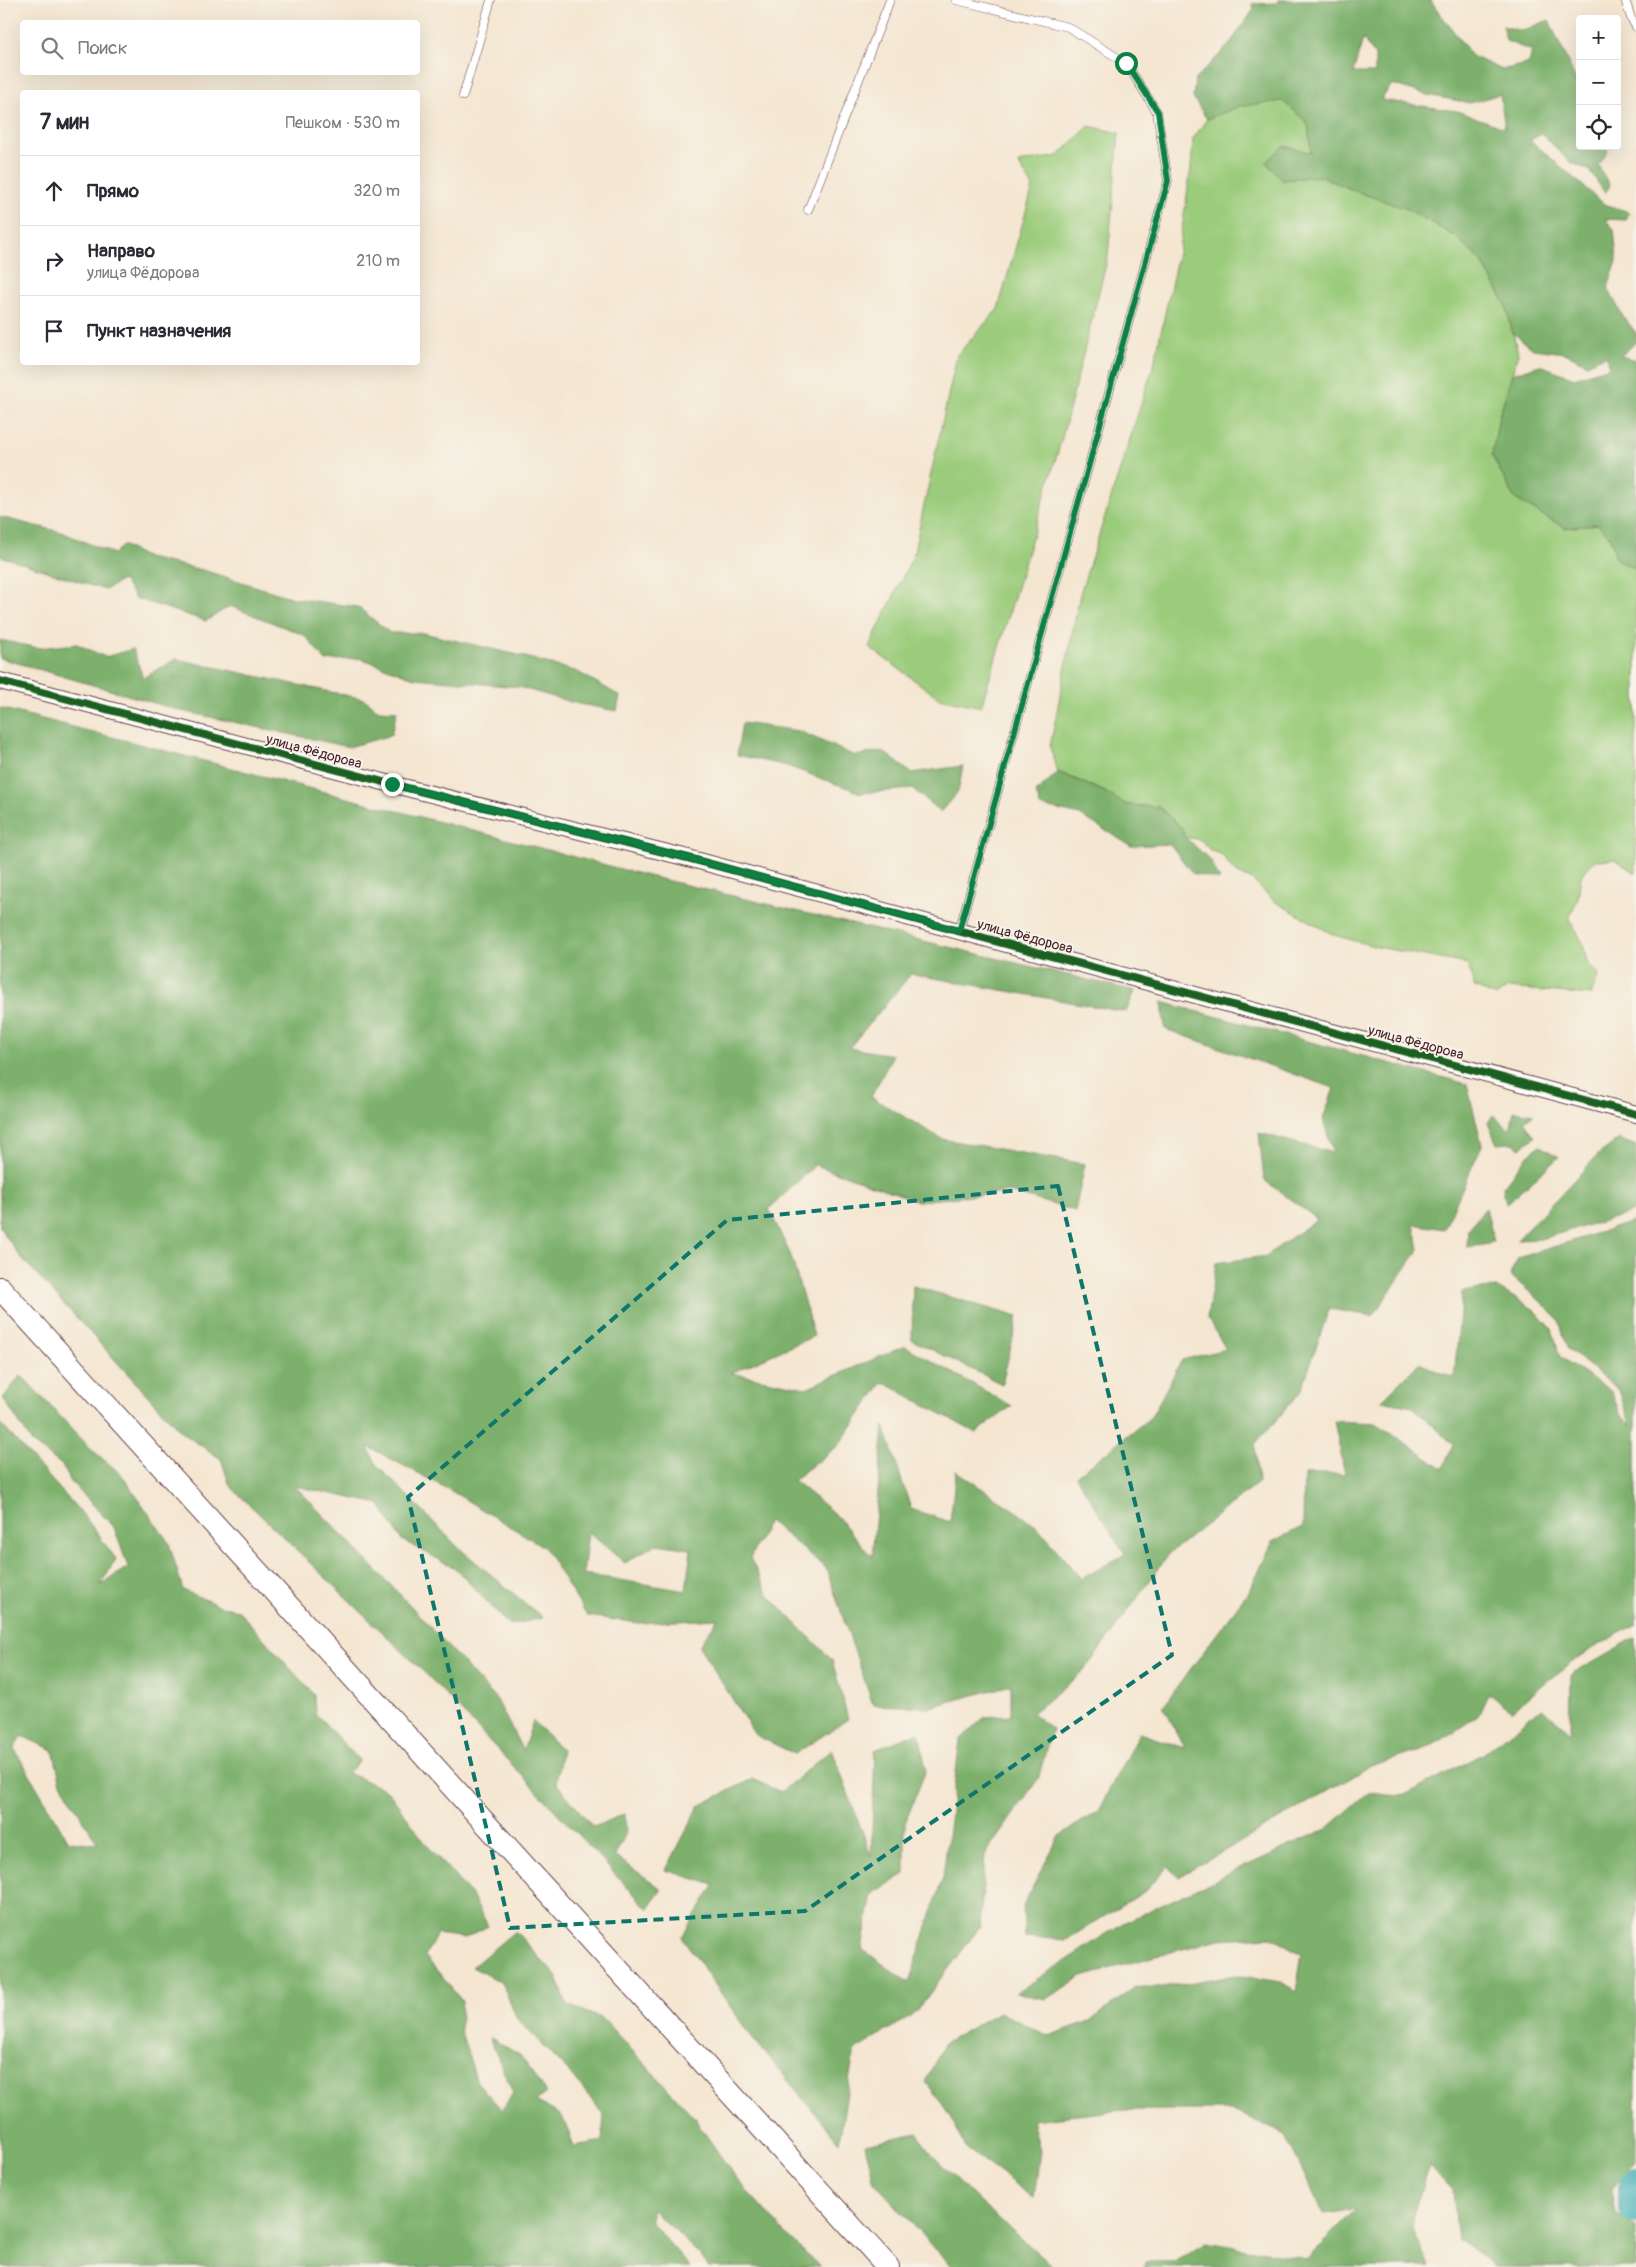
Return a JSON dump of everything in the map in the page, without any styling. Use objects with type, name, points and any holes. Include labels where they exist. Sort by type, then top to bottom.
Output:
[{"type":"main road","points":[[0,1288],[888,2267]]},
{"type":"street","name":"улица Фёдорова","points":[[0,681],[392,784],[688,858],[1636,1114]]},
{"type":"lane","points":[[463,96],[491,0]]},
{"type":"lane","points":[[808,210],[890,0]]},
{"type":"lane","points":[[956,0],[1068,26],[1126,63],[1158,112],[1168,181],[959,931]]},
{"type":"lane","points":[[1625,0],[1636,27]]},
{"type":"highlighted area","points":[[1058,1186],[1172,1655],[805,1911],[510,1928],[408,1497],[727,1220]]},
{"type":"green space","points":[[1278,0],[1430,0],[1472,56],[1502,70],[1529,63],[1532,51],[1506,41],[1503,26],[1521,31],[1549,20],[1576,80],[1576,150],[1607,150],[1608,152],[1598,165],[1610,186],[1605,193],[1589,170],[1570,162],[1542,134],[1530,140],[1604,204],[1629,212],[1626,220],[1605,219],[1614,229],[1617,261],[1608,288],[1622,315],[1636,333],[1636,342],[1621,356],[1636,360],[1636,569],[1616,559],[1611,538],[1598,524],[1565,528],[1515,499],[1492,455],[1499,417],[1512,374],[1540,365],[1574,378],[1610,367],[1606,355],[1587,364],[1565,353],[1533,349],[1512,332],[1506,305],[1482,262],[1455,236],[1407,209],[1320,176],[1282,180],[1266,162],[1284,146],[1311,153],[1308,123],[1283,101],[1240,106],[1207,119],[1193,98],[1195,79],[1229,45],[1254,9],[1252,4],[1278,3]],"holes":[[[1363,39],[1375,55],[1375,73],[1353,73]],[[1392,84],[1427,95],[1470,103],[1500,94],[1505,128],[1457,111],[1381,100]]]},
{"type":"green space","points":[[1283,101],[1308,123],[1311,153],[1284,146],[1266,162],[1282,180],[1320,176],[1407,209],[1455,236],[1482,262],[1506,305],[1518,354],[1499,417],[1492,456],[1515,499],[1565,528],[1598,524],[1612,538],[1616,559],[1636,569],[1636,873],[1615,859],[1595,860],[1581,876],[1578,898],[1569,919],[1582,941],[1587,962],[1599,974],[1591,995],[1508,988],[1497,996],[1474,987],[1468,964],[1377,947],[1334,935],[1274,901],[1252,880],[1234,871],[1221,854],[1211,851],[1201,840],[1185,837],[1182,828],[1159,807],[1127,805],[1103,791],[1058,772],[1050,747],[1080,594],[1154,364],[1179,249],[1191,168],[1193,139],[1207,119],[1240,106]]},
{"type":"green space","points":[[1089,126],[1119,133],[1108,256],[1062,438],[981,707],[939,698],[869,647],[913,556],[957,355],[998,309],[1033,187],[1018,163],[1058,156]]},
{"type":"green space","points":[[0,517],[61,532],[114,554],[123,545],[147,558],[203,570],[293,598],[358,607],[390,633],[423,633],[518,655],[578,672],[620,696],[617,711],[574,703],[519,687],[414,678],[360,658],[326,661],[304,635],[230,606],[206,621],[135,598],[123,580],[105,590],[0,556]]},
{"type":"green space","points":[[0,640],[38,648],[77,644],[105,657],[133,649],[143,678],[176,659],[364,699],[379,710],[397,711],[391,735],[349,747],[182,711],[0,658]]},
{"type":"green space","points":[[0,708],[644,875],[1135,991],[1126,1012],[911,974],[849,1048],[893,1055],[871,1097],[942,1139],[1085,1164],[1075,1211],[1010,1192],[918,1201],[815,1165],[769,1209],[791,1256],[814,1336],[731,1373],[806,1388],[905,1346],[1012,1406],[976,1433],[883,1382],[838,1446],[793,1480],[836,1515],[872,1557],[884,1426],[911,1509],[950,1522],[956,1471],[1036,1525],[1081,1579],[1125,1554],[1076,1476],[1151,1417],[1182,1360],[1226,1349],[1207,1318],[1216,1263],[1266,1256],[1317,1219],[1264,1180],[1259,1133],[1333,1153],[1323,1119],[1334,1088],[1165,1029],[1162,1002],[1467,1084],[1482,1145],[1444,1229],[1414,1224],[1419,1249],[1373,1316],[1329,1309],[1301,1392],[1255,1444],[1258,1483],[1170,1553],[1085,1670],[1032,1713],[1052,1729],[1038,1779],[985,1855],[980,1927],[915,2013],[854,2051],[839,2142],[747,2031],[682,1937],[714,1885],[666,1870],[699,1806],[752,1779],[781,1792],[832,1749],[871,1856],[875,1750],[919,1732],[926,1770],[905,1823],[905,1874],[872,1894],[862,1949],[909,1983],[943,1877],[960,1740],[985,1717],[1011,1715],[1011,1685],[930,1707],[873,1705],[826,1568],[769,1521],[750,1558],[769,1596],[832,1660],[848,1719],[795,1754],[755,1735],[699,1646],[718,1619],[638,1623],[587,1616],[544,1547],[453,1492],[367,1446],[377,1465],[459,1548],[543,1618],[509,1625],[455,1568],[402,1540],[379,1504],[295,1486],[407,1602],[497,1700],[523,1751],[533,1721],[562,1750],[556,1783],[593,1827],[625,1814],[626,1833],[615,1856],[662,1889],[648,1909],[429,1677],[230,1486],[221,1459],[181,1432],[18,1254],[0,1227]],"holes":[[[588,1532],[625,1563],[656,1544],[691,1549],[686,1591],[583,1574]]]},
{"type":"green space","points":[[742,723],[799,731],[855,756],[883,751],[911,773],[963,766],[958,792],[940,812],[913,789],[861,793],[787,766],[737,755]]},
{"type":"green space","points":[[1058,772],[1103,791],[1127,805],[1159,807],[1182,828],[1185,837],[1211,861],[1220,880],[1192,873],[1170,844],[1131,846],[1080,815],[1040,806],[1036,793]]},
{"type":"green space","points":[[1514,1111],[1534,1114],[1524,1121],[1535,1137],[1520,1148],[1513,1143],[1497,1144],[1488,1123],[1493,1115],[1510,1130]]},
{"type":"green space","points":[[1619,1139],[1636,1146],[1636,1209],[1631,1213],[1540,1239],[1517,1240],[1598,1155]]},
{"type":"green space","points":[[1540,1146],[1559,1157],[1506,1204],[1503,1187],[1527,1156]]},
{"type":"green space","points":[[1486,1208],[1494,1242],[1467,1247],[1468,1228]]},
{"type":"green space","points":[[1636,1221],[1636,1625],[1619,1633],[1571,1663],[1512,1711],[1488,1694],[1478,1716],[1430,1747],[1368,1768],[1179,1877],[1168,1866],[1147,1890],[1066,1940],[1025,1937],[1023,1906],[1059,1836],[1098,1811],[1139,1733],[1185,1748],[1163,1706],[1249,1591],[1273,1541],[1303,1527],[1304,1474],[1345,1474],[1334,1421],[1376,1423],[1443,1469],[1453,1444],[1413,1407],[1381,1401],[1419,1363],[1454,1378],[1462,1292],[1496,1287],[1535,1310],[1552,1329],[1560,1357],[1612,1392],[1620,1414],[1631,1426],[1619,1390],[1567,1348],[1559,1320],[1510,1275],[1518,1258]]},
{"type":"green space","points":[[913,1286],[1018,1317],[1002,1384],[912,1340]]},
{"type":"green space","points":[[21,1375],[91,1449],[121,1474],[169,1543],[183,1590],[220,1606],[238,1610],[314,1695],[315,1713],[360,1761],[348,1773],[388,1791],[423,1840],[472,1896],[488,1926],[465,1938],[437,1934],[425,1956],[462,2001],[460,2029],[477,2082],[502,2110],[513,2093],[489,2037],[520,2055],[546,2093],[536,2101],[562,2116],[574,2146],[602,2141],[604,2115],[571,2074],[517,2019],[502,1983],[472,1967],[515,1931],[557,1977],[567,2005],[603,2019],[693,2116],[737,2180],[806,2255],[821,2267],[709,2267],[702,2257],[651,2208],[651,2222],[690,2267],[0,2267],[0,1423],[85,1517],[116,1559],[100,1585],[128,1567],[114,1527],[71,1482],[62,1465],[33,1444],[3,1398]],"holes":[[[22,1736],[53,1750],[61,1783],[98,1844],[68,1841],[14,1748]]]},
{"type":"green space","points":[[1636,1637],[1636,2160],[1612,2189],[1616,2213],[1636,2229],[1636,2267],[1492,2267],[1493,2265],[1458,2240],[1453,2190],[1430,2166],[1416,2202],[1412,2227],[1430,2267],[1144,2267],[1145,2262],[1174,2261],[1206,2242],[1306,2259],[1356,2209],[1324,2214],[1285,2135],[1231,2110],[1123,2110],[1032,2120],[1040,2151],[1034,2198],[967,2149],[943,2104],[925,2081],[945,2043],[999,2012],[1049,2036],[1092,2020],[1135,1987],[1162,1987],[1235,1975],[1281,1982],[1296,1992],[1302,1954],[1269,1936],[1220,1939],[1082,1976],[1046,1999],[1016,1993],[1123,1923],[1328,1828],[1368,1793],[1405,1795],[1483,1754],[1542,1708],[1570,1732],[1571,1674]]},
{"type":"green space","points":[[918,2133],[929,2152],[980,2202],[1054,2267],[952,2267],[874,2182],[865,2144]]},
{"type":"waterway","points":[[1636,2185],[1636,2208]]},
{"type":"cycle path","points":[[0,681],[391,784],[688,858],[1636,1114]]},
{"type":"route","points":[[392,784],[688,858],[959,931],[1168,181],[1158,112],[1126,63]]}]
